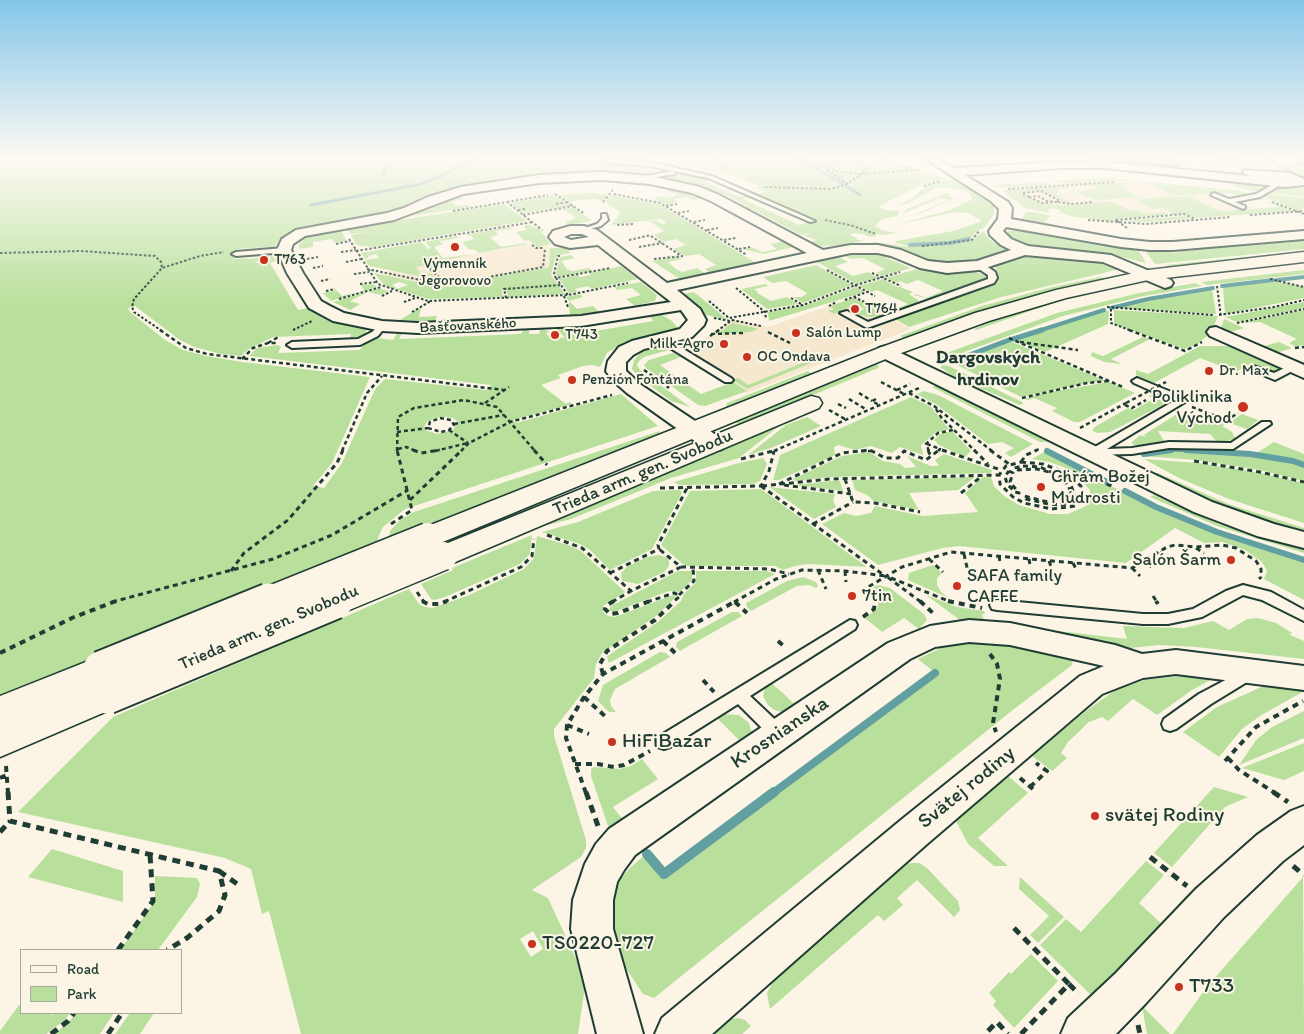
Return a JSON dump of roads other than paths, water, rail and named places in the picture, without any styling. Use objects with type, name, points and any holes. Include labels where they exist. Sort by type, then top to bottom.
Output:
[{"type":"street","points":[[284,251],[287,242],[301,233],[389,217],[415,208]]},
{"type":"street","points":[[732,208],[821,255]]},
{"type":"street","points":[[1005,208],[1003,222],[996,231],[997,235],[1006,242],[1024,250],[1101,257],[1156,279]]},
{"type":"street","points":[[1003,222],[1122,243],[1156,246],[1304,235]]},
{"type":"street","points":[[601,240],[570,244],[560,241],[556,237],[558,234],[566,231],[584,230],[592,233],[665,288],[696,316],[695,325],[686,333],[632,348],[622,354],[617,361],[616,371],[634,389],[704,437]]},
{"type":"street","points":[[665,288],[851,249],[878,249],[896,253],[925,265],[940,268],[979,265],[1024,250]]},
{"type":"street","name":"Bašťovanského","points":[[284,251],[308,296],[315,304],[339,317],[382,326],[418,328],[581,321],[651,311],[684,304]]},
{"type":"street","name":"Trieda arm. gen. Svobodu","points":[[0,711],[104,683],[704,437],[886,352],[1021,305],[1062,294],[1304,257]]},
{"type":"street","name":"Trieda arm. gen. Svobodu","points":[[704,437],[911,372],[1000,326],[1156,279],[1304,267]]},
{"type":"street","points":[[1220,322],[1300,368]]},
{"type":"street","points":[[886,352],[911,372],[1061,438],[1224,516],[1304,540]]},
{"type":"street","name":"Krosnianska","points":[[620,1034],[592,928],[593,900],[599,878],[610,857],[622,842],[633,833],[899,651],[919,640],[953,632],[988,632],[1035,638],[1115,657],[1142,666]]},
{"type":"street","name":"Svätej rodiny","points":[[678,1034],[914,832],[1091,686],[1108,677],[1142,666],[1176,662],[1304,678]]},
{"type":"street","name":"Trieda arm. gen. Svobodu","points":[[3,749],[104,683]]},
{"type":"street","points":[[1084,1034],[1131,988],[1210,903],[1270,848],[1300,815]]},
{"type":"lane","points":[[785,208],[812,220]]},
{"type":"lane","points":[[584,230],[599,225],[606,219],[604,215]]},
{"type":"lane","points":[[236,254],[284,251]]},
{"type":"lane","points":[[844,313],[867,325],[991,280],[993,278],[992,274],[979,265]]},
{"type":"lane","points":[[292,345],[360,342],[375,334],[382,326]]},
{"type":"lane","points":[[662,339],[728,380]]},
{"type":"lane","points":[[1253,369],[1275,376],[1300,368]]},
{"type":"lane","points":[[1092,453],[1180,402],[1177,398],[1137,381]]},
{"type":"lane","points":[[1092,453],[1132,451],[1169,445],[1233,446],[1266,424]]},
{"type":"lane","points":[[997,604],[1143,619],[1162,619],[1197,613],[1243,590],[1253,592],[1304,616]]},
{"type":"lane","points":[[664,742],[850,625]]},
{"type":"lane","points":[[1170,724],[1205,699],[1252,671]]},
{"type":"lane","points":[[739,695],[779,734]]},
{"type":"waterway","points":[[910,245],[950,243],[969,239]]},
{"type":"waterway","points":[[1277,280],[1304,277]]},
{"type":"waterway","points":[[1222,286],[1273,280]]},
{"type":"waterway","points":[[1111,308],[1148,299],[1213,288]]},
{"type":"waterway","points":[[1038,331],[1104,310]]},
{"type":"waterway","points":[[1013,339],[1042,330]]},
{"type":"waterway","points":[[951,362],[1009,340]]},
{"type":"waterway","points":[[1164,451],[1176,449],[1204,451]]},
{"type":"waterway","points":[[1144,454],[1172,450]]},
{"type":"waterway","points":[[1186,450],[1250,454],[1293,461],[1304,465]]},
{"type":"waterway","points":[[1047,451],[1109,483]]},
{"type":"waterway","points":[[1125,491],[1156,507],[1217,532],[1304,560]]},
{"type":"waterway","points":[[773,793],[935,673]]},
{"type":"waterway","points":[[647,854],[664,874],[774,792]]},
{"type":"place","name":"Výmenník Jegorovovo","points":[[455,247]]},
{"type":"place","name":"T763","points":[[264,260]]},
{"type":"place","name":"T764","points":[[855,309]]},
{"type":"place","name":"Salón Lump","points":[[796,333]]},
{"type":"place","name":"T743","points":[[555,335]]},
{"type":"place","name":"Milk-Agro","points":[[724,344]]},
{"type":"place","name":"OC Ondava","points":[[747,357]]},
{"type":"place","name":"Dr. Max","points":[[1209,371]]},
{"type":"place","name":"Penzión Fontána","points":[[572,380]]},
{"type":"place","name":"Poliklinika Východ","points":[[1243,407]]},
{"type":"place","name":"Chrám Božej Múdrosti","points":[[1041,487]]},
{"type":"place","name":"Salón Šarm","points":[[1231,560]]},
{"type":"place","name":"SAFA family CAFFE","points":[[957,586]]},
{"type":"place","name":"7tin","points":[[852,596]]},
{"type":"place","name":"HiFiBazar","points":[[612,742]]},
{"type":"place","name":"svätej Rodiny","points":[[1095,816]]},
{"type":"place","name":"TS0220-727","points":[[532,944]]},
{"type":"place","name":"T733","points":[[1179,987]]},
{"type":"district","name":"Dargovských hrdinov","points":[[988,369]]}]
